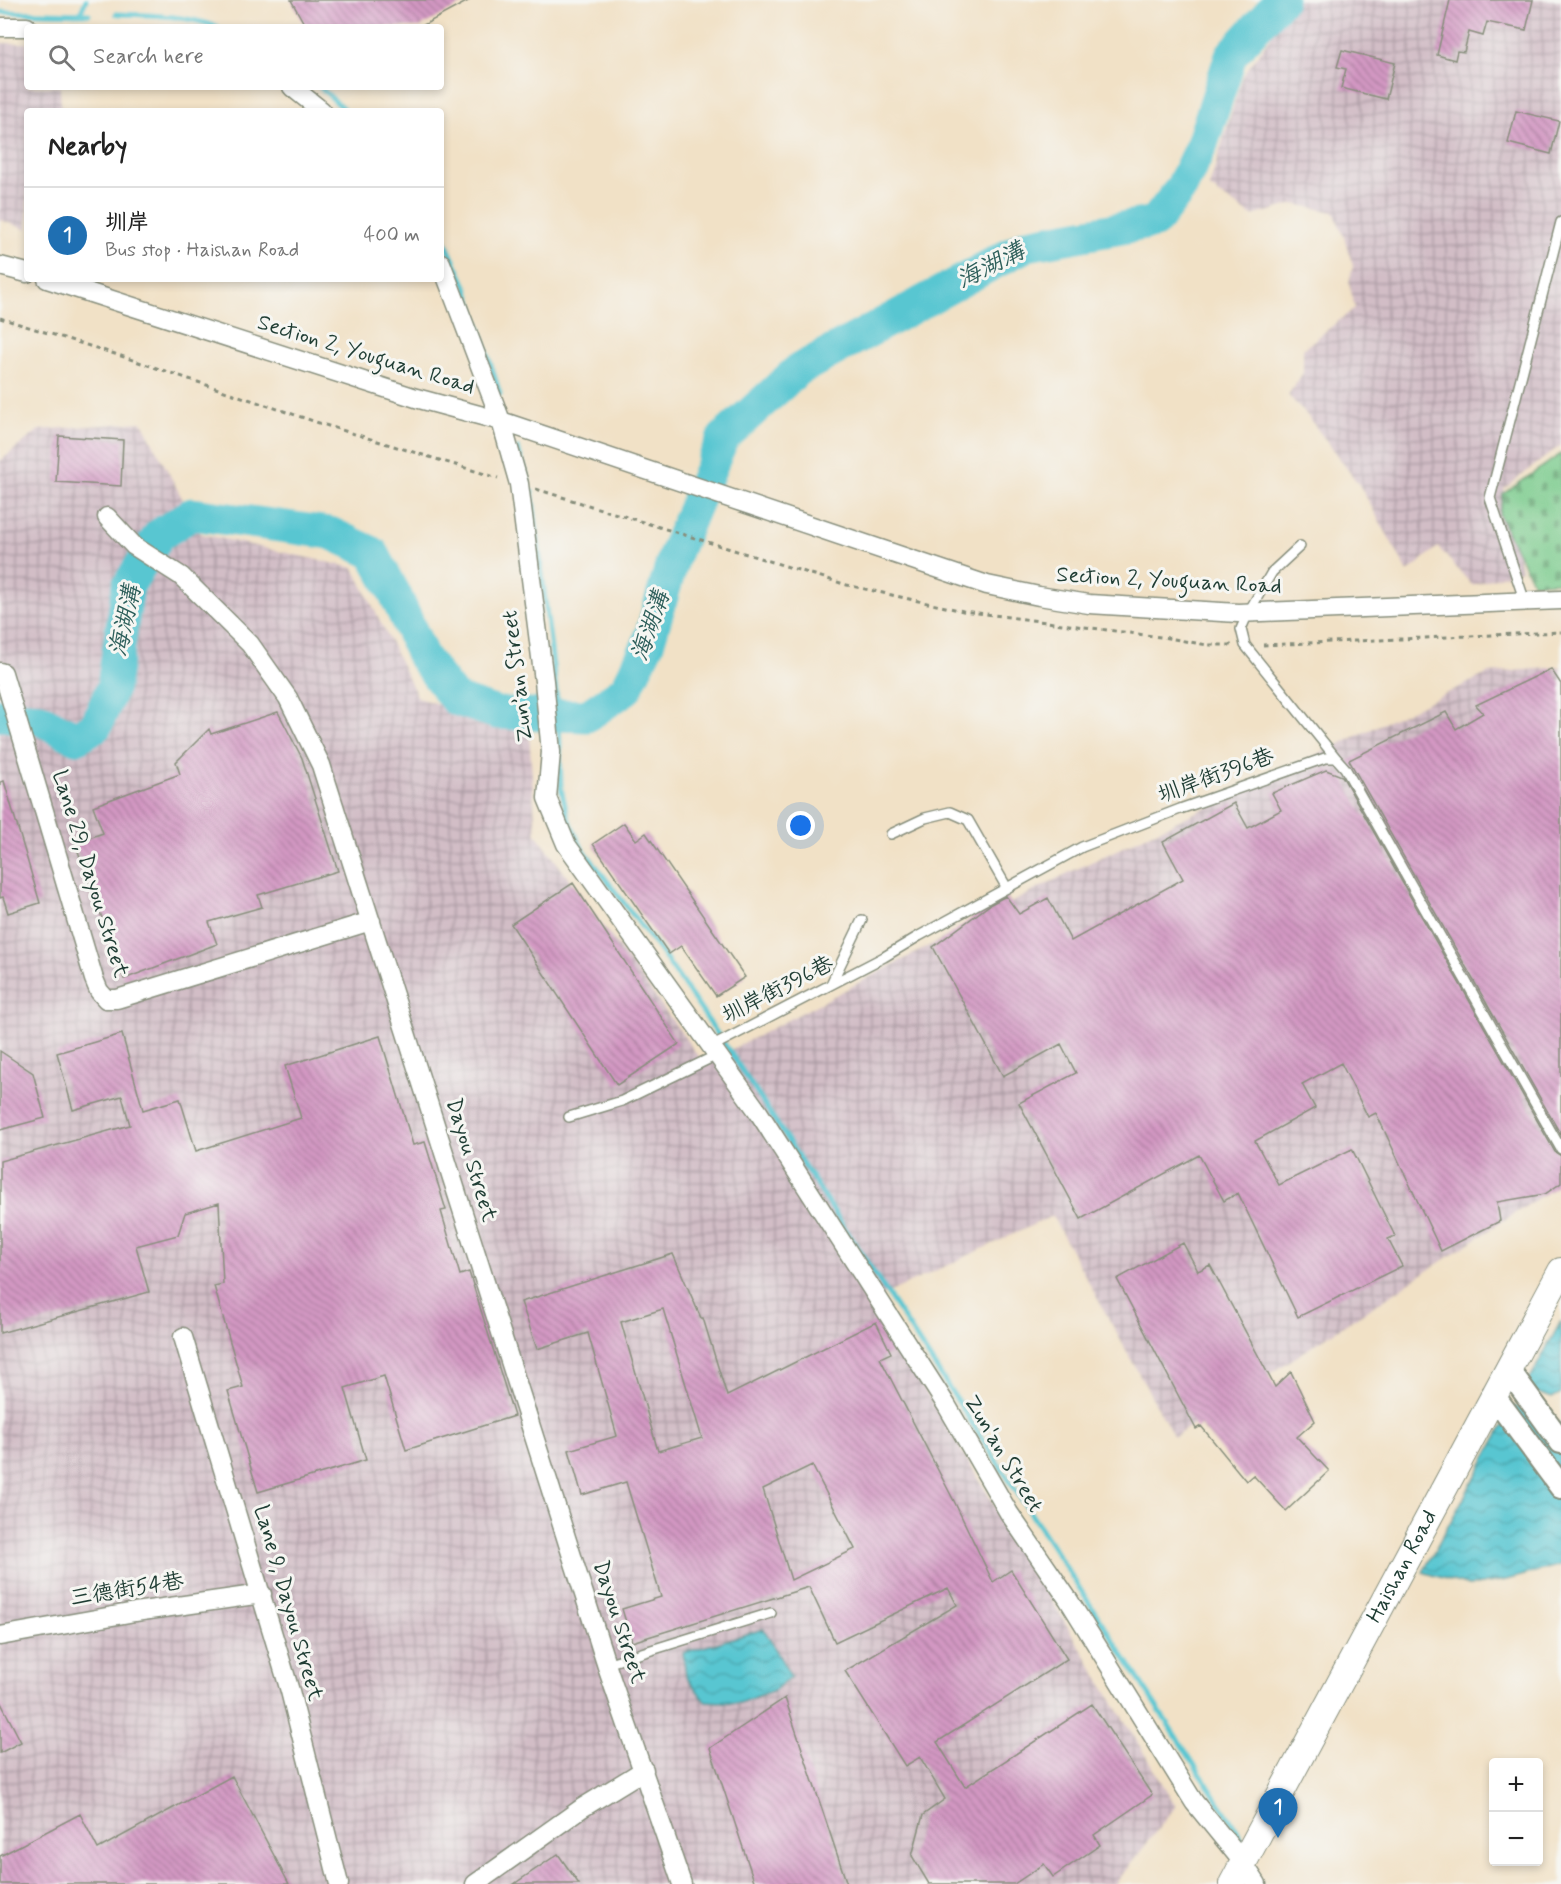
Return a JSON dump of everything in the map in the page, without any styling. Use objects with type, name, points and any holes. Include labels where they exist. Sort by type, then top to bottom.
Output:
[{"type":"main road","name":"Haishan Road","points":[[1237,1873],[1561,1271]]},
{"type":"street","points":[[0,27],[24,27]]},
{"type":"street","points":[[296,90],[318,108]]},
{"type":"street","points":[[0,266],[24,272]]},
{"type":"street","name":"Zun’an Street","points":[[444,271],[501,421],[519,484],[551,752],[548,798],[566,844],[714,1049]]},
{"type":"street","name":"Section 2, Youguan Road","points":[[56,282],[416,398],[501,421],[987,585],[1039,596],[1089,604],[1248,613],[1561,600]]},
{"type":"street","name":"Dayou Street","points":[[107,517],[134,546],[181,576],[250,645],[288,698],[321,765],[606,1664],[682,1884]]},
{"type":"street","name":"Lane 29, Dayou Street","points":[[2,673],[94,979],[99,991],[106,999],[117,999],[371,921]]},
{"type":"street","name":"Zun'an Street","points":[[714,1049],[759,1113],[947,1406],[1010,1513],[1068,1599],[1237,1873],[1257,1884]]},
{"type":"street","name":"Lane 9, Dayou Street","points":[[183,1337],[290,1691],[339,1884]]},
{"type":"street","points":[[1508,1369],[1561,1442]]},
{"type":"street","points":[[1493,1395],[1561,1487]]},
{"type":"street","name":"三德街54巷","points":[[0,1636],[135,1612],[262,1594]]},
{"type":"street","points":[[475,1884],[582,1808],[644,1770]]},
{"type":"lane","points":[[1525,602],[1490,498],[1561,222]]},
{"type":"lane","points":[[1300,546],[1272,572],[1248,613],[1241,629],[1245,645],[1345,768],[1561,1149]]},
{"type":"lane","name":"圳岸街396巷","points":[[569,1117],[622,1101],[714,1049],[733,1035],[1093,843],[1180,809],[1325,758],[1336,758]]},
{"type":"lane","points":[[891,834],[925,818],[950,812],[968,820],[1007,888]]},
{"type":"lane","points":[[831,984],[862,920]]},
{"type":"lane","points":[[606,1664],[771,1613]]},
{"type":"path","points":[[0,318],[322,424],[693,536]]},
{"type":"shaded area","points":[[1297,0],[1561,0],[1561,445],[1504,489],[1521,570],[1472,585],[1438,547],[1408,572],[1360,486],[1306,414],[1288,395],[1303,373],[1303,349],[1355,308],[1349,283],[1353,266],[1344,237],[1334,212],[1294,204],[1252,216],[1209,187],[1242,77]]},
{"type":"shaded area","points":[[0,43],[24,43],[24,90],[60,90],[61,108],[24,108],[24,228],[0,220]]},
{"type":"shaded area","points":[[142,422],[201,534],[354,568],[418,698],[529,732],[536,834],[704,1064],[1064,875],[1489,673],[1561,667],[1561,1183],[1174,1437],[1052,1216],[871,1301],[1176,1806],[1115,1884],[0,1884],[0,461],[39,430]]},
{"type":"green space","points":[[1561,454],[1561,582],[1533,583],[1499,515],[1503,494]]},
{"type":"water","points":[[1561,1321],[1561,1393],[1552,1398],[1525,1388]]},
{"type":"water","points":[[1514,1406],[1561,1424],[1561,1565],[1506,1580],[1469,1586],[1423,1572]]},
{"type":"water","points":[[764,1629],[791,1677],[774,1690],[740,1703],[705,1701],[686,1676],[683,1653]]},
{"type":"building","points":[[291,0],[470,0],[426,24],[304,24]]},
{"type":"building","points":[[1450,0],[1533,0],[1526,30],[1487,22],[1483,36],[1469,32],[1464,52],[1457,51],[1455,60],[1437,55]]},
{"type":"building","points":[[1342,50],[1395,63],[1386,99],[1341,88],[1346,69],[1337,67]]},
{"type":"building","points":[[1516,111],[1559,121],[1551,154],[1508,143]]},
{"type":"building","points":[[59,436],[123,440],[121,486],[56,482]]},
{"type":"building","points":[[1551,669],[1561,684],[1561,1135],[1349,760],[1446,712],[1456,729],[1483,713],[1476,705]]},
{"type":"building","points":[[278,712],[302,758],[338,871],[258,895],[262,907],[209,922],[217,944],[124,979],[75,843],[103,833],[93,806],[180,774],[176,762],[209,729],[211,734]]},
{"type":"building","points":[[1326,770],[1342,776],[1555,1152],[1561,1156],[1561,1183],[1545,1194],[1497,1202],[1500,1221],[1441,1251],[1376,1113],[1368,1117],[1341,1063],[1302,1084],[1315,1108],[1255,1141],[1279,1185],[1352,1149],[1395,1236],[1388,1239],[1402,1266],[1298,1317],[1238,1193],[1224,1201],[1199,1155],[1081,1219],[1019,1103],[1076,1073],[1061,1044],[1003,1076],[933,947],[991,904],[1006,896],[1019,914],[1048,898],[1071,941],[1183,879],[1163,842],[1234,803],[1248,828],[1281,810],[1272,793]]},
{"type":"building","points":[[4,781],[40,903],[8,913],[3,897],[0,898],[0,782]]},
{"type":"building","points":[[624,823],[636,840],[646,833],[745,977],[716,996],[681,946],[669,954],[593,844]]},
{"type":"building","points":[[573,883],[679,1044],[617,1085],[511,924]]},
{"type":"building","points":[[122,1034],[143,1110],[180,1099],[196,1151],[301,1118],[285,1066],[380,1036],[413,1145],[425,1142],[446,1210],[441,1211],[460,1275],[469,1272],[514,1416],[406,1450],[384,1376],[345,1388],[366,1460],[258,1492],[228,1391],[243,1387],[214,1286],[223,1284],[219,1203],[185,1213],[178,1235],[136,1246],[149,1292],[0,1333],[0,1161],[130,1125],[122,1096],[73,1110],[57,1053]]},
{"type":"building","points":[[0,1051],[33,1073],[45,1118],[0,1130]]},
{"type":"building","points":[[1183,1243],[1198,1271],[1210,1265],[1275,1387],[1291,1372],[1315,1421],[1297,1437],[1329,1471],[1286,1511],[1253,1475],[1246,1481],[1201,1426],[1196,1429],[1117,1279]]},
{"type":"building","points":[[673,1254],[701,1318],[703,1318],[727,1396],[876,1322],[891,1353],[880,1358],[993,1582],[1011,1570],[1067,1659],[937,1742],[965,1787],[1092,1704],[1152,1795],[1094,1835],[1100,1845],[1053,1877],[1044,1864],[1014,1884],[929,1884],[912,1856],[923,1815],[945,1799],[920,1757],[905,1766],[845,1671],[957,1605],[948,1588],[835,1642],[809,1587],[632,1642],[622,1609],[661,1597],[626,1482],[582,1495],[569,1450],[617,1436],[588,1333],[537,1349],[521,1302]],"holes":[[[663,1309],[702,1438],[658,1451],[621,1322]],[[812,1465],[855,1549],[791,1580],[763,1489]]]},
{"type":"building","points":[[785,1698],[847,1884],[755,1884],[710,1748]]},
{"type":"building","points":[[0,1701],[21,1742],[0,1753]]},
{"type":"building","points":[[232,1776],[289,1884],[0,1884],[0,1856],[80,1814],[98,1849]]},
{"type":"building","points":[[558,1854],[579,1884],[514,1884]]},
{"type":"waterway","points":[[80,14],[86,0]]},
{"type":"waterway","name":"海湖溝","points":[[0,715],[40,719],[76,738],[96,726],[113,686],[128,586],[159,535],[192,514],[330,533],[373,553],[395,594],[423,657],[455,699],[497,713],[587,716],[626,689],[648,644],[674,556],[723,438],[798,370],[1027,245],[1155,222],[1181,188],[1202,144],[1231,55],[1281,0]]},
{"type":"waterway","points":[[0,12],[89,14]]},
{"type":"waterway","points":[[116,14],[155,15],[209,24]]},
{"type":"waterway","points":[[323,90],[343,108]]},
{"type":"waterway","points":[[444,239],[467,288],[500,394]]},
{"type":"waterway","points":[[518,449],[528,480]]},
{"type":"waterway","points":[[532,492],[559,715],[561,788],[568,818],[581,846],[663,955],[732,1055],[1237,1830],[1244,1845]]},
{"type":"place","name":"圳岸","points":[[1278,1838]]}]
